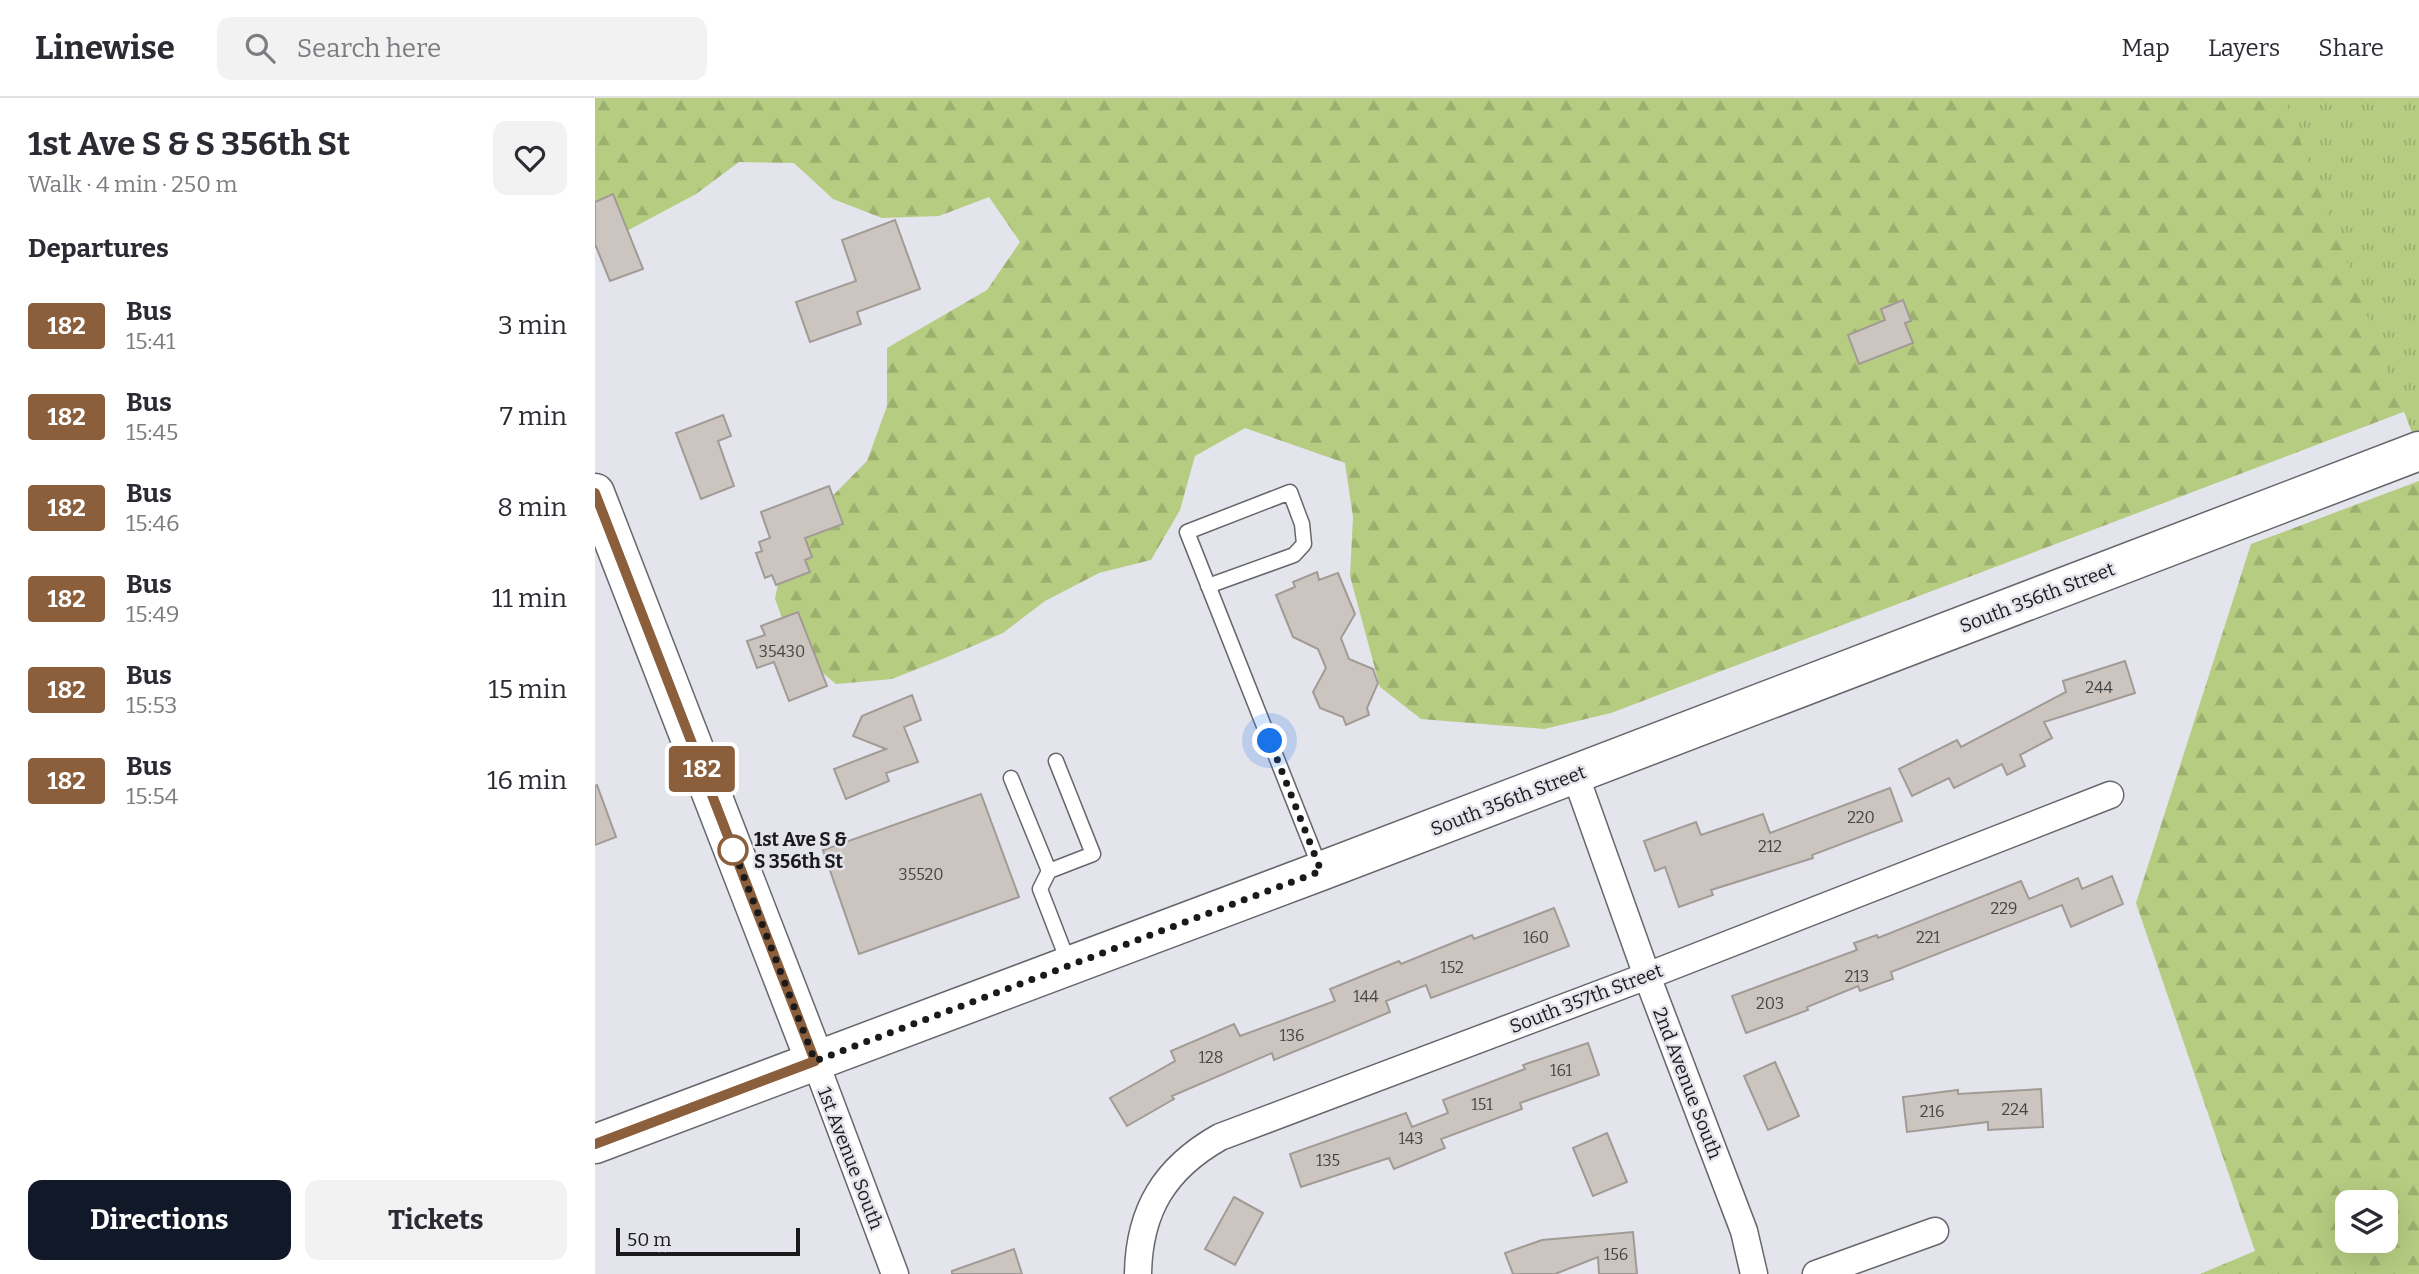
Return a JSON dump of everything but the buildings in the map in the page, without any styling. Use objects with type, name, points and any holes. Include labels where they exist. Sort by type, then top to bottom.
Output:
[{"type":"main road","name":"South 356th Street","points":[[595,1144],[1321,871],[2419,451]]},
{"type":"main road","name":"1st Avenue South","points":[[595,494],[610,549],[815,1061]]},
{"type":"street","name":"2nd Avenue South","points":[[1575,774],[1647,976],[1744,1231],[1754,1274]]},
{"type":"street","name":"South 357th Street","points":[[1138,1274],[1138,1253],[1153,1200],[1191,1153],[1220,1137],[1647,976],[2110,795]]},
{"type":"street","name":"1st Avenue South","points":[[815,1061],[895,1274]]},
{"type":"street","points":[[1816,1274],[1935,1231]]},
{"type":"lane","points":[[1208,586],[1294,555],[1304,544],[1302,524],[1290,492],[1187,532],[1208,586],[1321,871]]},
{"type":"lane","points":[[1056,761],[1093,854],[1049,871],[1040,889],[1070,965]]},
{"type":"lane","points":[[1011,778],[1049,871]]},
{"type":"green space","points":[[595,98],[2419,98],[2419,406],[1611,713],[1544,729],[1421,719],[1380,687],[1350,576],[1353,517],[1345,463],[1245,428],[1195,456],[1180,510],[1151,560],[1099,573],[1045,601],[1003,633],[892,679],[836,684],[794,649],[775,599],[786,543],[867,461],[887,406],[887,348],[987,290],[1020,242],[989,197],[939,216],[882,218],[833,199],[794,163],[739,162],[696,194],[595,248]]},
{"type":"green space","points":[[2284,98],[2419,98],[2419,451]]},
{"type":"green space","points":[[2419,481],[2419,1274],[2200,1274],[2255,1251],[2136,903],[2251,544]]},
{"type":"bus line","name":"182","points":[[595,493],[815,1061],[595,1144]]},
{"type":"place","name":"1st Ave S & S 356th St","points":[[733,850]]},
{"type":"route","points":[[733,850],[732,846],[815,1061],[1321,871],[1270,741]]}]
